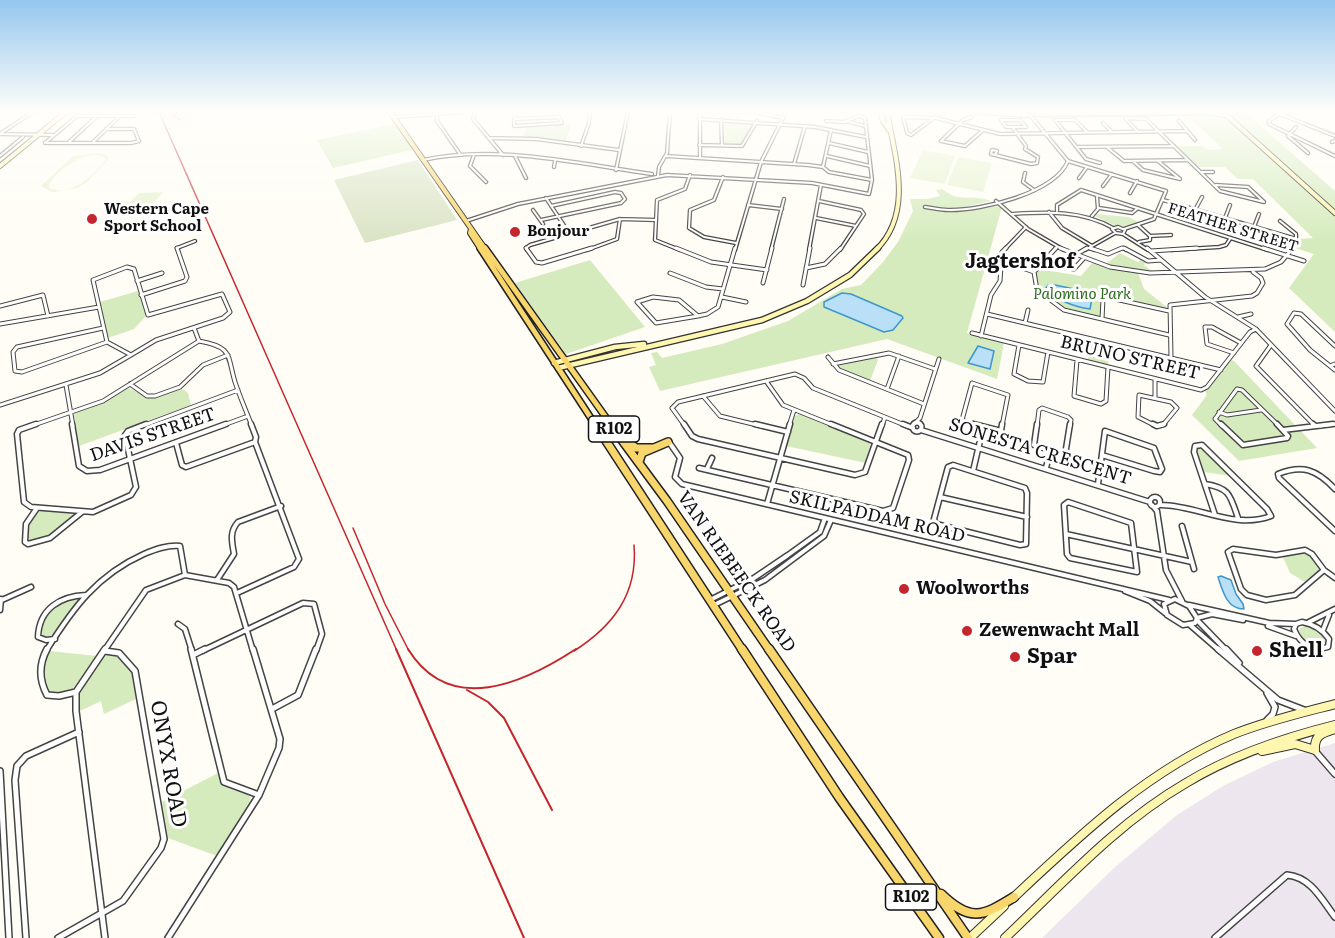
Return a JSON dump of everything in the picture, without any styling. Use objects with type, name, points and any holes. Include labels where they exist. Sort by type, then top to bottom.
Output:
[{"type":"main road","name":"VAN RIEBEECK ROAD","points":[[420,156],[731,594],[969,938]]},
{"type":"main road","points":[[1272,156],[1335,213]]},
{"type":"main road","name":"VAN RIEBEECK ROAD","points":[[471,229],[470,233],[839,797],[939,938]]},
{"type":"main road","points":[[611,426],[631,446],[641,449],[652,448]]},
{"type":"main road","points":[[639,463],[642,453],[668,442]]},
{"type":"main road","points":[[1005,938],[1087,860],[1133,821],[1199,776],[1241,755],[1289,737],[1335,727]]},
{"type":"main road","points":[[1241,755],[1286,743],[1304,745],[1315,750]]},
{"type":"main road","points":[[926,878],[951,904],[969,914],[988,913],[1014,897]]},
{"type":"street","points":[[0,166],[13,156]]},
{"type":"street","points":[[423,160],[449,156]]},
{"type":"street","points":[[474,156],[470,166],[486,183]]},
{"type":"street","points":[[515,156],[652,174]]},
{"type":"street","points":[[515,156],[526,178]]},
{"type":"street","points":[[616,170],[619,156]]},
{"type":"street","points":[[658,176],[660,165],[666,156],[823,167],[829,172],[872,180]]},
{"type":"street","points":[[698,316],[693,307],[660,295],[637,302],[655,323],[698,316],[712,313],[718,308],[755,179],[764,156]]},
{"type":"street","points":[[794,164],[796,156]]},
{"type":"street","points":[[823,167],[827,156],[870,166]]},
{"type":"street","points":[[466,221],[518,204],[658,176],[690,175],[755,179],[821,185],[864,194],[871,192],[872,180],[869,156]]},
{"type":"street","points":[[556,365],[712,333],[788,310],[829,289],[867,262],[890,232],[899,205],[900,185],[894,156]]},
{"type":"street","points":[[998,156],[1037,163],[1037,156]]},
{"type":"street","points":[[1064,156],[1068,161],[1166,191],[1151,221],[1116,233],[1076,255]]},
{"type":"street","points":[[1084,156],[1086,159],[1100,163]]},
{"type":"street","points":[[1115,156],[1119,160],[1132,161],[1188,160]]},
{"type":"street","points":[[1183,156],[1220,191],[1264,202],[1248,187],[1216,185]]},
{"type":"street","points":[[554,167],[555,161]]},
{"type":"street","points":[[925,207],[952,210],[1034,190],[1053,183],[1067,167],[1068,161]]},
{"type":"street","points":[[1132,161],[1141,169],[1180,179],[1157,161]]},
{"type":"street","points":[[1079,178],[1088,167]]},
{"type":"street","points":[[1200,172],[1213,172]]},
{"type":"street","points":[[635,173],[640,179]]},
{"type":"street","points":[[1026,173],[1023,183],[1034,190]]},
{"type":"street","points":[[1103,186],[1112,174]]},
{"type":"street","points":[[690,175],[685,189],[657,200],[654,239],[658,243],[711,262],[767,270]]},
{"type":"street","points":[[723,177],[714,200],[690,210],[688,228],[692,232],[710,238],[736,243]]},
{"type":"street","points":[[1130,193],[1137,182]]},
{"type":"street","points":[[803,285],[821,185]]},
{"type":"street","points":[[1223,185],[1231,195]]},
{"type":"street","name":"FEATHER STREET","points":[[1058,211],[1057,205],[1069,200],[1078,190],[1097,197],[1113,199],[1156,215],[1304,261]]},
{"type":"street","points":[[541,220],[623,202],[625,199],[621,194],[615,192],[551,206]]},
{"type":"street","points":[[1097,197],[1099,208]]},
{"type":"street","points":[[1196,210],[1202,197]]},
{"type":"street","points":[[546,198],[569,233]]},
{"type":"street","points":[[764,283],[784,199]]},
{"type":"street","points":[[1163,200],[1296,239]]},
{"type":"street","points":[[806,268],[818,267],[830,258],[845,244],[864,214],[862,210],[819,201]]},
{"type":"street","points":[[996,201],[1026,227],[1057,247],[1084,258],[1134,272],[1252,271],[1277,265],[1287,255],[1297,235],[1280,221]]},
{"type":"street","points":[[748,205],[782,209]]},
{"type":"street","points":[[1224,218],[1230,205]]},
{"type":"street","points":[[1099,208],[1131,213],[1138,208]]},
{"type":"street","points":[[1091,216],[1099,208]]},
{"type":"street","points":[[533,210],[543,224]]},
{"type":"street","points":[[1011,214],[1058,211],[1091,216],[1123,232],[1150,251],[1210,301],[1257,329],[1335,411]]},
{"type":"street","points":[[1049,212],[1066,232],[1090,247],[1107,254],[1123,248],[1148,261],[1161,260]]},
{"type":"street","points":[[1254,227],[1260,214]]},
{"type":"street","points":[[816,218],[856,226]]},
{"type":"street","points":[[620,219],[617,239],[610,243],[542,263],[536,262],[526,248],[620,219],[655,220]]},
{"type":"street","points":[[1137,225],[1150,236],[1171,235]]},
{"type":"street","points":[[981,336],[991,295],[1000,281],[1002,252],[1026,227]]},
{"type":"street","points":[[1113,228],[1112,230],[1116,233]]},
{"type":"street","points":[[1138,242],[1150,240],[1150,236]]},
{"type":"street","points":[[1150,251],[1219,247],[1228,243],[1230,238]]},
{"type":"street","points":[[141,295],[185,281],[187,277],[177,248],[195,241]]},
{"type":"street","points":[[1034,272],[1057,247]]},
{"type":"street","points":[[1041,264],[1074,269],[1084,258]]},
{"type":"street","points":[[1002,261],[1034,272]]},
{"type":"street","points":[[2,405],[100,373],[156,340],[194,328],[230,312],[222,294],[148,315],[134,269],[129,267],[96,277],[93,280],[106,342]]},
{"type":"street","points":[[1171,357],[1170,305],[1255,295],[1263,282],[1252,271]]},
{"type":"street","points":[[1034,272],[1038,291],[1062,309],[1169,334]]},
{"type":"street","points":[[137,281],[162,273]]},
{"type":"street","points":[[670,273],[706,287],[723,289]]},
{"type":"street","points":[[0,306],[43,295],[48,316]]},
{"type":"street","points":[[722,297],[746,302]]},
{"type":"street","points":[[1102,319],[1103,299],[1106,297],[1169,311]]},
{"type":"street","points":[[0,324],[99,307]]},
{"type":"street","points":[[1025,323],[1028,310]]},
{"type":"street","points":[[1335,346],[1299,313],[1294,313],[1287,324],[1310,350],[1333,365],[1335,370]]},
{"type":"street","points":[[987,314],[1221,370]]},
{"type":"street","points":[[1238,318],[1251,314]]},
{"type":"street","points":[[1234,353],[1207,344],[1205,327],[1212,327],[1241,343]]},
{"type":"street","points":[[103,328],[17,347],[13,351],[15,371],[34,369],[106,342],[130,355]]},
{"type":"street","points":[[194,328],[199,341]]},
{"type":"street","name":"BRUNO STREET","points":[[972,333],[1203,390],[1208,387],[1250,332],[1257,329]]},
{"type":"street","points":[[237,593],[294,567],[300,557],[255,442],[256,437],[238,390],[228,355],[220,346],[199,341],[103,400],[23,428],[18,433],[24,502],[31,507],[95,511],[134,493],[136,487],[125,434],[130,429],[238,390]]},
{"type":"street","points":[[1019,345],[1014,374],[1021,379],[1043,382],[1048,352]]},
{"type":"street","points":[[1272,345],[1256,366],[1315,426]]},
{"type":"street","points":[[833,364],[887,352],[935,369]]},
{"type":"street","points":[[130,384],[147,396],[159,395],[184,384],[207,363],[228,355]]},
{"type":"street","points":[[887,389],[899,356]]},
{"type":"street","points":[[828,357],[839,370],[924,404]]},
{"type":"street","points":[[914,426],[920,418],[939,359]]},
{"type":"street","points":[[1077,360],[1074,396],[1101,404],[1106,401],[1108,367]]},
{"type":"street","points":[[885,417],[865,472],[861,474],[780,458],[694,437],[672,407],[678,402],[702,396],[800,375],[813,388],[885,417],[903,425],[921,427],[920,418]]},
{"type":"street","points":[[1155,379],[1155,398]]},
{"type":"street","points":[[699,468],[884,511],[891,510],[909,458],[905,453],[780,403],[766,381]]},
{"type":"street","points":[[972,383],[1003,392],[1009,398],[1002,430],[998,432],[983,429],[963,422],[961,419],[972,383]]},
{"type":"street","name":"DAVIS STREET","points":[[66,384],[79,466],[82,470],[100,470],[248,416]]},
{"type":"street","points":[[1239,389],[1283,429],[1287,438],[1243,445],[1215,419],[1219,412],[1239,389]]},
{"type":"street","points":[[1143,394],[1155,398],[1172,402],[1177,407],[1160,427],[1143,422],[1137,417],[1138,396],[1143,394]]},
{"type":"street","points":[[702,396],[720,416],[788,432]]},
{"type":"street","points":[[1042,408],[1071,420],[1067,453],[1061,455],[1050,451],[1034,444],[1039,410],[1042,408]]},
{"type":"street","points":[[767,504],[794,410]]},
{"type":"street","points":[[1219,412],[1227,415],[1261,410]]},
{"type":"street","points":[[1283,429],[1335,424]]},
{"type":"street","name":"SONESTA CRESCENT","points":[[921,427],[930,432],[1142,498],[1159,506]]},
{"type":"street","points":[[973,471],[983,429]]},
{"type":"street","points":[[1098,484],[1104,433],[1112,432],[1155,448],[1162,469],[1158,472],[1102,455]]},
{"type":"street","points":[[176,443],[182,465],[188,467],[255,442]]},
{"type":"street","name":"SKILPADDAM ROAD","points":[[668,442],[681,459],[675,477],[678,483],[1116,588],[1182,601]]},
{"type":"street","points":[[1151,502],[1159,506],[1169,505],[1215,515],[1257,521],[1269,518],[1270,513],[1205,447],[1198,445],[1195,446],[1194,452],[1215,515]]},
{"type":"street","points":[[1046,468],[1050,451]]},
{"type":"street","points":[[707,469],[712,458]]},
{"type":"street","points":[[949,466],[973,471],[1025,488],[1028,543],[1020,545],[937,525],[934,520],[949,466]]},
{"type":"street","points":[[1334,528],[1279,478],[1278,474],[1312,468],[1320,472],[1335,489]]},
{"type":"street","points":[[1205,484],[1222,486],[1227,490],[1238,518]]},
{"type":"street","points":[[940,497],[1027,517]]},
{"type":"street","points":[[1068,502],[1129,521],[1133,526],[1135,549],[1138,571],[1130,573],[1070,558],[1067,554],[1064,504],[1068,502]]},
{"type":"street","points":[[217,580],[234,556],[231,531],[233,526],[281,506]]},
{"type":"street","points":[[1159,506],[1167,574],[1182,601],[1189,605],[1257,621],[1296,624],[1329,614],[1335,609]]},
{"type":"street","points":[[38,507],[25,526],[25,542],[28,544],[39,543],[66,528],[82,511]]},
{"type":"street","points":[[712,603],[765,580],[820,539],[826,533],[828,519]]},
{"type":"street","points":[[1182,526],[1194,568]]},
{"type":"street","points":[[1066,534],[1192,562]]},
{"type":"street","points":[[76,692],[52,697],[44,693],[41,662],[87,596],[105,576],[140,556],[172,544],[180,546],[185,575]]},
{"type":"street","points":[[1324,570],[1295,595],[1273,600],[1259,598],[1247,595],[1241,589],[1228,552],[1231,549],[1238,549],[1276,555],[1305,550],[1335,578]]},
{"type":"street","points":[[105,938],[76,692],[146,590],[185,575],[217,580],[231,585],[237,593],[273,709],[280,743],[259,795],[168,938]]},
{"type":"street","points":[[0,610],[1,599],[31,587]]},
{"type":"street","points":[[1167,615],[1164,604],[1170,600],[1173,587]]},
{"type":"street","name":"SKILPADDAM ROAD","points":[[1116,588],[1150,601],[1177,623],[1190,626],[1243,668]]},
{"type":"street","points":[[55,639],[46,640],[38,637],[38,624],[42,614],[66,598],[76,595],[87,596]]},
{"type":"street","points":[[193,655],[303,603],[312,602],[316,607],[322,634],[298,695],[273,709]]},
{"type":"street","points":[[1189,605],[1197,619],[1262,686],[1284,704],[1308,711]]},
{"type":"street","points":[[1323,630],[1329,614]]},
{"type":"street","points":[[1190,626],[1197,619],[1208,615],[1220,615],[1276,627],[1316,649],[1325,649],[1332,645],[1323,630],[1308,622]]},
{"type":"street","points":[[178,624],[185,629],[193,655],[224,782],[259,795]]},
{"type":"street","points":[[1296,624],[1294,629],[1296,636]]},
{"type":"street","points":[[1328,636],[1335,638]]},
{"type":"street","name":"ONYX ROAD","points":[[58,938],[128,896],[161,848],[165,837],[135,671],[119,653],[104,651]]},
{"type":"street","points":[[1259,725],[1273,714],[1275,707],[1262,686]]},
{"type":"street","points":[[969,938],[1100,818],[1137,790],[1215,743],[1259,725],[1335,705]]},
{"type":"street","points":[[1335,727],[1314,739],[1315,750],[1335,774]]},
{"type":"street","points":[[26,938],[15,780],[19,762],[26,756],[79,732]]},
{"type":"street","points":[[0,771],[9,938]]},
{"type":"street","points":[[1215,938],[1287,875],[1297,876],[1308,882],[1335,917]]},
{"type":"shaded area","points":[[1335,743],[1335,938],[1042,938],[1115,867],[1177,815],[1223,786],[1273,762]]},
{"type":"green space","points":[[73,156],[88,156],[66,167],[54,177],[49,188],[64,190],[53,192],[41,186]]},
{"type":"green space","points":[[100,156],[107,156],[109,159],[87,182],[77,188],[67,190],[81,184],[95,173],[106,160]]},
{"type":"green space","points":[[326,156],[386,156],[333,168]]},
{"type":"green space","points":[[920,156],[955,156],[945,184],[910,178]]},
{"type":"green space","points":[[1185,156],[1269,156],[1335,215],[1335,332],[1289,288],[1314,254],[1295,248],[1299,239],[1313,238],[1253,179],[1238,179],[1225,167],[1196,167]]},
{"type":"green space","points":[[1276,156],[1295,156],[1335,191],[1335,210]]},
{"type":"green space","points":[[958,157],[992,163],[983,192],[947,185]]},
{"type":"green space","points":[[418,160],[457,220],[365,243],[334,180]]},
{"type":"green space","points":[[942,189],[955,196],[991,201],[956,209],[922,207],[951,211],[994,202],[1002,207],[967,333],[1004,343],[997,379],[887,339],[660,391],[649,367],[656,365],[651,353],[657,352],[662,358],[722,344],[788,321],[842,289],[861,285],[898,242],[913,211],[910,199],[940,196],[936,190]]},
{"type":"green space","points":[[163,192],[147,211],[113,211],[121,202],[130,202],[139,193]]},
{"type":"green space","points":[[1097,214],[1128,217],[1141,223],[1118,227],[1095,216]]},
{"type":"green space","name":"Palomino Park","points":[[1120,253],[1138,262],[1141,260],[1152,271],[1106,264]]},
{"type":"green space","points":[[590,260],[645,327],[566,354],[515,283]]},
{"type":"green space","name":"Palomino Park","points":[[1093,262],[1138,273],[1144,289],[1168,308],[1105,296],[1101,298],[1100,315],[1095,316],[1065,309],[1039,290],[1036,272],[1038,269],[1081,276]]},
{"type":"green space","points":[[138,291],[146,316],[134,329],[108,338],[100,302]]},
{"type":"green space","points":[[1090,339],[1110,344],[1108,366],[1088,361]]},
{"type":"green space","points":[[875,356],[878,360],[870,381],[840,370],[838,366]]},
{"type":"green space","points":[[1231,360],[1317,448],[1239,461],[1192,415],[1207,395],[1205,391]]},
{"type":"green space","points":[[129,388],[149,398],[181,388],[188,393],[191,405],[79,446],[75,413],[104,402]]},
{"type":"green space","points":[[800,414],[869,443],[872,447],[866,463],[786,446],[794,416]]},
{"type":"green space","points":[[1198,447],[1204,448],[1232,476],[1203,472],[1196,451]]},
{"type":"green space","points":[[44,510],[72,512],[76,515],[49,537],[30,543],[28,528],[31,518]]},
{"type":"green space","points":[[1302,552],[1311,555],[1321,568],[1305,582],[1290,573],[1283,557]]},
{"type":"green space","points":[[79,597],[80,601],[59,630],[48,636],[42,636],[40,622],[47,613],[62,602]]},
{"type":"green space","points":[[1307,625],[1320,631],[1325,641],[1323,645],[1311,644],[1302,636],[1299,629]]},
{"type":"green space","points":[[49,651],[97,656],[72,690],[53,695],[47,691],[44,660]]},
{"type":"green space","points":[[116,654],[131,670],[136,699],[104,714],[101,701],[80,711],[79,691],[102,657]]},
{"type":"green space","points":[[218,773],[223,786],[248,795],[251,799],[217,856],[168,838],[162,802]]},
{"type":"water","points":[[1048,285],[1093,293],[1090,309],[1072,305],[1060,299],[1046,288]]},
{"type":"water","points":[[842,293],[851,294],[903,318],[893,330],[884,332],[824,307],[824,302]]},
{"type":"water","points":[[978,346],[994,351],[990,369],[968,363]]},
{"type":"water","points":[[1218,577],[1231,580],[1244,609],[1233,606],[1226,599]]},
{"type":"railway","points":[[178,156],[397,651]]},
{"type":"railway","points":[[353,528],[385,604],[409,651]]},
{"type":"railway","points":[[574,651],[600,631],[620,607],[632,579],[634,545]]},
{"type":"railway","points":[[396,649],[524,938]]},
{"type":"railway","points":[[408,649],[425,670],[445,682],[466,688],[488,687],[511,682],[556,662],[576,649]]},
{"type":"railway","points":[[467,690],[488,702],[504,718],[552,810]]},
{"type":"place","name":"Western Cape Sport School","points":[[92,219]]},
{"type":"place","name":"Bonjour","points":[[515,232]]},
{"type":"place","name":"Woolworths","points":[[904,589]]},
{"type":"place","name":"Zewenwacht Mall","points":[[967,631]]},
{"type":"place","name":"Shell","points":[[1257,651]]},
{"type":"place","name":"Spar","points":[[1015,657]]},
{"type":"district","name":"Jagtershof","points":[[1020,262]]}]
